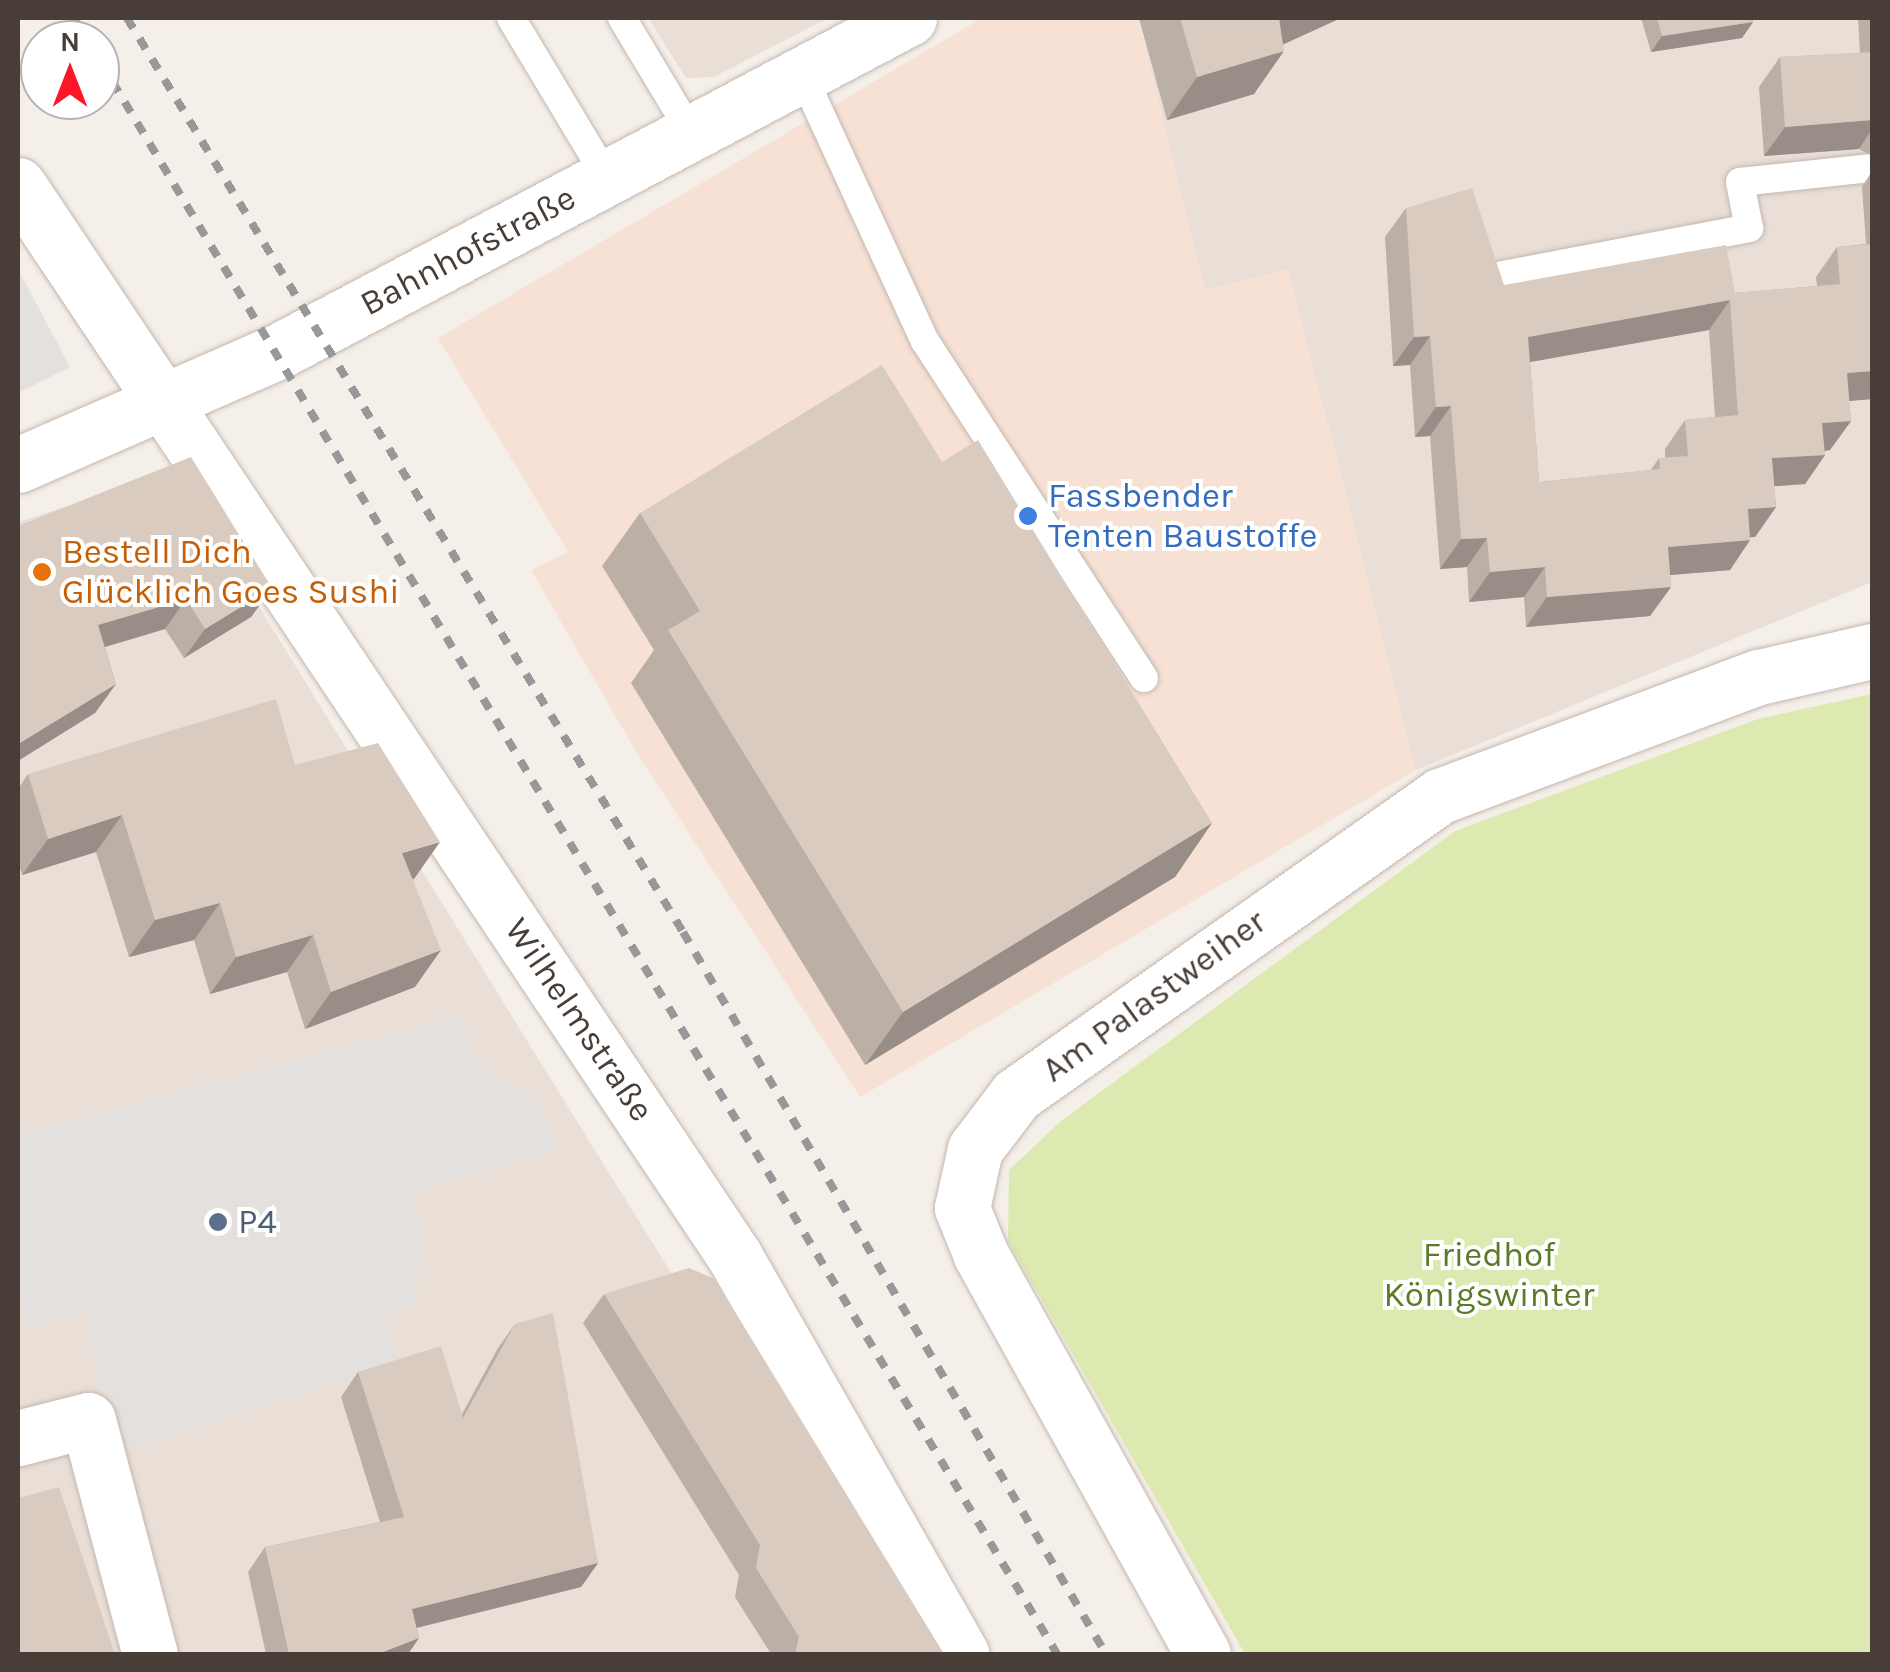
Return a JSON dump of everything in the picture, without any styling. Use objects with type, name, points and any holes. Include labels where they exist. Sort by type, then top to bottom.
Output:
[{"type":"street","name":"Bahnhofstraße","points":[[18,465],[183,396],[909,18]]},
{"type":"street","name":"Wilhelmstraße","points":[[18,186],[183,396],[735,1257],[961,1654]]},
{"type":"street","name":"Am Palastweiher","points":[[1203,1654],[981,1255],[962,1208],[975,1149],[1016,1095],[1440,796],[1759,676],[1872,650]]},
{"type":"street","points":[[18,1438],[88,1420],[150,1654]]},
{"type":"lane","points":[[512,18],[607,178]]},
{"type":"lane","points":[[622,18],[691,133]]},
{"type":"lane","points":[[802,74],[924,341],[1144,678]]},
{"type":"lane","points":[[1493,276],[1749,228],[1740,182],[1872,168]]},
{"type":"shaded area","points":[[648,18],[828,18],[714,77],[686,78]]},
{"type":"shaded area","points":[[982,18],[1138,18],[1205,291],[1288,269],[1416,770],[860,1097],[635,750],[531,570],[568,552],[438,338]]},
{"type":"shaded area","points":[[1138,18],[1872,18],[1872,582],[1416,770],[1288,269],[1205,291]]},
{"type":"shaded area","points":[[18,269],[70,367],[18,393]]},
{"type":"shaded area","points":[[175,471],[909,1654],[18,1654],[18,522]]},
{"type":"shaded area","name":"P4","points":[[462,1015],[474,1061],[543,1107],[558,1149],[409,1193],[423,1234],[415,1304],[382,1317],[400,1363],[114,1453],[84,1312],[28,1329],[18,1289],[18,1135]]},
{"type":"green space","name":"Friedhof Königswinter","points":[[1872,694],[1872,1654],[1245,1654],[1008,1241],[1009,1170],[1061,1121],[1455,831],[1758,719]]},
{"type":"building","points":[[1180,18],[1279,18],[1284,51],[1197,77]]},
{"type":"building","points":[[1657,18],[1752,18],[1753,22],[1662,36]]},
{"type":"building","points":[[1872,52],[1872,120],[1785,127],[1780,57]]},
{"type":"building","points":[[1472,188],[1504,285],[1726,245],[1735,293],[1840,284],[1837,247],[1872,244],[1872,371],[1847,373],[1851,421],[1822,423],[1825,455],[1772,458],[1776,507],[1748,509],[1750,540],[1668,547],[1671,587],[1547,597],[1545,567],[1490,572],[1487,538],[1461,539],[1451,406],[1436,407],[1430,336],[1414,337],[1406,208]],"holes":[[[1730,300],[1738,415],[1685,420],[1688,456],[1659,458],[1660,469],[1539,482],[1528,337]]]},
{"type":"building","points":[[882,365],[942,462],[978,440],[1212,823],[903,1012],[668,630],[700,611],[640,513]]},
{"type":"building","points":[[191,457],[272,588],[205,629],[186,599],[98,625],[116,684],[18,744],[18,526]]},
{"type":"building","points":[[276,699],[295,765],[378,743],[440,842],[402,853],[441,950],[331,992],[313,935],[236,957],[220,903],[155,920],[122,815],[48,839],[28,774]]},
{"type":"building","points":[[689,1268],[715,1279],[944,1654],[795,1654],[799,1637],[756,1568],[760,1545],[604,1294]]},
{"type":"building","points":[[553,1313],[598,1563],[412,1609],[419,1638],[378,1654],[289,1654],[265,1547],[404,1517],[358,1372],[441,1346],[463,1418],[515,1324]]},
{"type":"building","points":[[59,1487],[115,1654],[19,1654],[18,1498]]},
{"type":"railway","points":[[127,18],[683,932],[1106,1654]]},
{"type":"railway","points":[[120,94],[1057,1654]]},
{"type":"place","name":"Fassbender Tenten Baustoffe","points":[[1028,516]]},
{"type":"place","name":"Bestell Dich Glücklich Goes Sushi","points":[[42,572]]},
{"type":"place","name":"P4","points":[[218,1222]]}]
